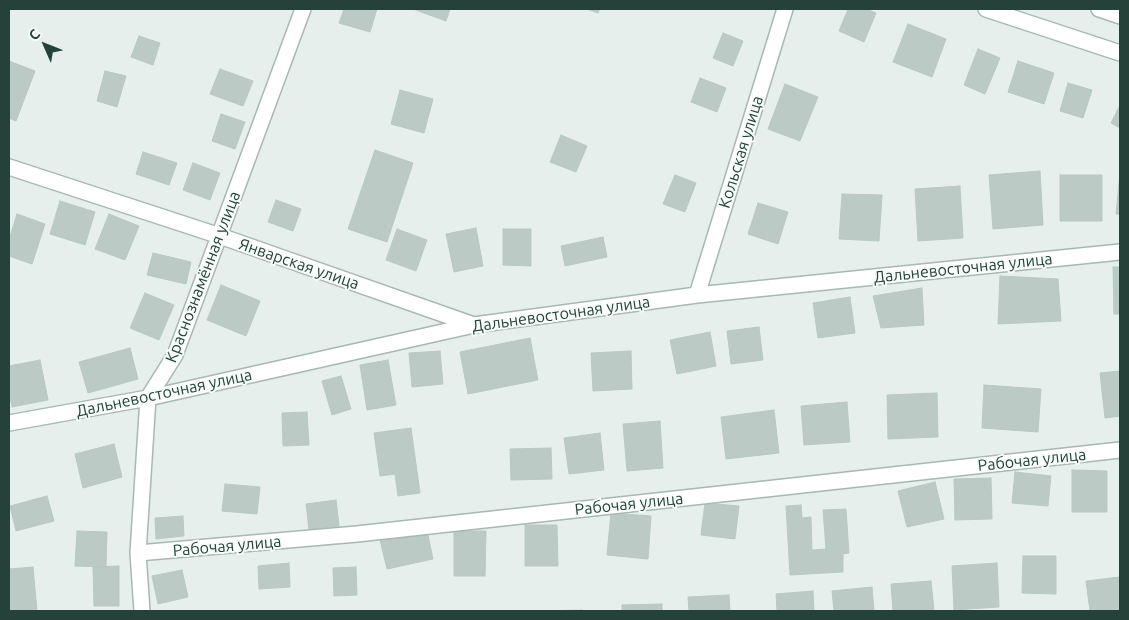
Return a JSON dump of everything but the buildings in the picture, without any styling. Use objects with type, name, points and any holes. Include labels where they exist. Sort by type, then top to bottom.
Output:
[{"type":"street","name":"Краснознамённая улица","points":[[142,611],[138,554],[148,398],[175,355],[303,9]]},
{"type":"street","name":"Кольская улица","points":[[697,295],[785,9]]},
{"type":"street","points":[[986,9],[1120,53]]},
{"type":"street","points":[[1099,9],[1120,16]]},
{"type":"street","name":"Январская улица","points":[[9,167],[220,236],[474,325]]},
{"type":"street","name":"Дальневосточная улица","points":[[9,423],[148,398],[474,325],[697,295],[1120,252]]},
{"type":"street","name":"Рабочая улица","points":[[138,554],[357,534],[1120,450]]}]
